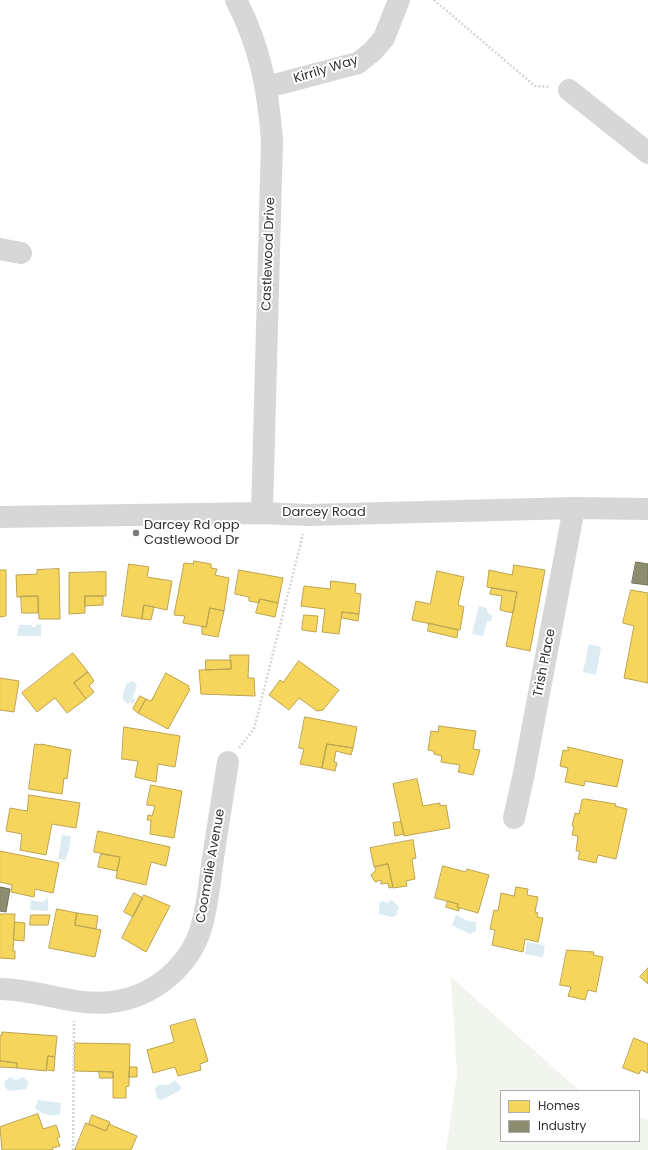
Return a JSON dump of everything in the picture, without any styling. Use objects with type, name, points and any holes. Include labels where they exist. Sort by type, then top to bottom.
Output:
[{"type":"street","name":"Castlewood Drive","points":[[236,0],[246,19],[259,53],[267,87],[272,140],[262,513]]},
{"type":"street","name":"Kirrily Way","points":[[267,87],[358,63],[373,52],[384,38],[399,0]]},
{"type":"street","points":[[569,90],[648,153]]},
{"type":"street","name":"Darcey Road","points":[[0,517],[262,513],[308,515],[574,508],[648,509]]},
{"type":"street","name":"Trish Place","points":[[514,818],[524,773],[574,508]]},
{"type":"street","name":"Coomalie Avenue","points":[[0,989],[42,993],[75,1001],[111,1002],[147,992],[178,969],[192,948],[203,922],[228,762]]},
{"type":"path","points":[[434,0],[535,86],[569,90]]},
{"type":"path","points":[[228,762],[254,729],[308,515]]},
{"type":"path","points":[[73,1150],[75,1001]]},
{"type":"shaded area","points":[[479,606],[487,608],[488,613],[493,616],[491,621],[487,621],[483,636],[472,634]]},
{"type":"shaded area","points":[[37,624],[41,625],[41,636],[17,636],[19,625],[32,625],[32,627],[36,627]]},
{"type":"shaded area","points":[[589,644],[601,647],[596,675],[583,672]]},
{"type":"shaded area","points":[[133,681],[137,685],[132,699],[135,698],[135,702],[131,704],[131,701],[128,704],[123,700],[123,693],[127,683]]},
{"type":"shaded area","points":[[62,835],[71,836],[69,850],[65,860],[58,859]]},
{"type":"shaded area","points":[[48,898],[48,911],[30,910],[31,900],[42,902]]},
{"type":"shaded area","points":[[392,900],[399,907],[396,916],[392,917],[379,914],[379,903],[382,901],[387,903]]},
{"type":"shaded area","points":[[456,915],[468,921],[476,922],[476,931],[470,934],[452,925]]},
{"type":"shaded area","points":[[527,942],[545,945],[543,957],[525,954]]},
{"type":"shaded area","points":[[451,977],[579,1090],[500,1090],[500,1142],[640,1142],[640,1117],[648,1120],[648,1150],[446,1150],[457,1074]]},
{"type":"shaded area","points":[[10,1077],[16,1080],[23,1077],[29,1082],[26,1089],[10,1091],[6,1089],[4,1082]]},
{"type":"shaded area","points":[[175,1080],[181,1087],[179,1091],[161,1100],[157,1098],[155,1088],[159,1085],[168,1085]]},
{"type":"shaded area","points":[[38,1100],[61,1103],[60,1114],[50,1115],[37,1110],[35,1108]]},
{"type":"building: Homes","points":[[194,561],[211,564],[211,568],[217,569],[215,575],[229,578],[224,611],[210,608],[206,627],[183,623],[185,616],[174,615],[184,563],[193,564]]},
{"type":"building: Homes","points":[[129,564],[149,567],[147,577],[172,581],[167,610],[144,605],[142,619],[122,616]]},
{"type":"building: Homes","points":[[514,565],[545,570],[530,651],[506,646],[517,592],[487,587],[489,570],[512,575]]},
{"type":"building: Homes","points":[[59,569],[60,619],[39,619],[38,596],[17,597],[16,575],[37,574],[37,570]]},
{"type":"building: Homes","points":[[0,570],[6,570],[6,616],[0,617]]},
{"type":"building: Homes","points":[[239,570],[283,578],[278,603],[260,599],[259,603],[249,601],[249,597],[235,594]]},
{"type":"building: Homes","points":[[437,571],[464,577],[458,605],[464,607],[460,630],[412,620],[416,601],[430,604]]},
{"type":"building: Homes","points":[[106,572],[106,596],[85,596],[85,613],[69,614],[69,573]]},
{"type":"building: Homes","points":[[331,581],[356,584],[355,593],[361,594],[359,614],[342,612],[339,634],[322,632],[325,609],[301,606],[304,586],[330,589]]},
{"type":"building: Homes","points":[[492,588],[517,592],[513,613],[500,610],[502,596],[490,594]]},
{"type":"building: Homes","points":[[631,590],[648,593],[648,683],[624,678],[634,626],[623,623]]},
{"type":"building: Homes","points":[[21,596],[38,596],[38,613],[22,613]]},
{"type":"building: Homes","points":[[85,596],[103,596],[103,605],[85,606]]},
{"type":"building: Homes","points":[[260,599],[278,603],[275,617],[256,613]]},
{"type":"building: Homes","points":[[144,605],[154,607],[151,620],[142,619]]},
{"type":"building: Homes","points":[[210,608],[224,611],[218,637],[202,634],[202,626],[206,627]]},
{"type":"building: Homes","points":[[342,612],[359,614],[358,621],[342,618]]},
{"type":"building: Homes","points":[[304,615],[318,616],[316,632],[302,630]]},
{"type":"building: Homes","points":[[429,623],[458,630],[457,638],[428,631]]},
{"type":"building: Homes","points":[[73,653],[88,672],[74,683],[86,699],[67,713],[55,698],[37,712],[22,693]]},
{"type":"building: Homes","points":[[230,655],[249,655],[248,678],[254,678],[255,696],[201,694],[199,670],[231,669]]},
{"type":"building: Homes","points":[[206,660],[231,660],[231,669],[206,670]]},
{"type":"building: Homes","points":[[299,661],[339,690],[323,710],[317,711],[299,698],[289,710],[269,695],[280,680],[283,682]]},
{"type":"building: Homes","points":[[88,672],[94,681],[89,686],[94,692],[86,699],[74,683]]},
{"type":"building: Homes","points":[[166,673],[189,686],[188,688],[190,689],[168,729],[138,713],[146,699],[151,701]]},
{"type":"building: Homes","points":[[0,678],[19,681],[14,712],[0,710]]},
{"type":"building: Homes","points":[[140,696],[146,699],[138,713],[133,709]]},
{"type":"building: Homes","points":[[305,717],[357,727],[353,748],[327,744],[322,768],[300,764],[304,749],[299,748]]},
{"type":"building: Homes","points":[[439,726],[476,731],[473,749],[480,750],[473,775],[458,772],[460,765],[441,762],[442,756],[434,754],[434,751],[428,750],[431,731],[438,732]]},
{"type":"building: Homes","points":[[124,727],[180,736],[175,767],[158,764],[156,782],[135,777],[138,761],[122,759]]},
{"type":"building: Homes","points":[[35,744],[71,750],[67,779],[64,778],[62,794],[29,789]]},
{"type":"building: Homes","points":[[327,744],[353,748],[351,755],[336,751],[334,762],[337,763],[335,771],[322,768]]},
{"type":"building: Homes","points":[[568,747],[623,760],[617,787],[585,781],[584,786],[565,782],[568,768],[560,766],[563,750],[568,751]]},
{"type":"building: Homes","points":[[417,779],[423,806],[440,803],[440,806],[446,805],[450,828],[404,836],[393,784]]},
{"type":"building: Homes","points":[[151,785],[182,791],[174,838],[150,834],[151,820],[147,820],[148,815],[152,816],[155,806],[147,805]]},
{"type":"building: Homes","points":[[29,795],[80,803],[76,828],[52,824],[46,855],[20,850],[22,834],[6,831],[10,808],[27,811]]},
{"type":"building: Homes","points":[[585,799],[616,804],[615,806],[627,809],[616,859],[598,855],[596,863],[578,859],[580,851],[576,851],[578,836],[572,835],[574,827],[572,826],[575,813],[579,814],[582,800]]},
{"type":"building: Homes","points":[[401,822],[404,834],[395,836],[393,823]]},
{"type":"building: Homes","points":[[98,831],[170,847],[166,866],[151,862],[146,885],[116,878],[120,857],[94,852]]},
{"type":"building: Homes","points":[[413,840],[416,858],[412,859],[415,879],[406,881],[407,886],[393,888],[388,864],[374,867],[370,848]]},
{"type":"building: Homes","points":[[0,851],[59,863],[53,893],[35,889],[34,897],[11,892],[12,885],[0,882]]},
{"type":"building: Homes","points":[[101,854],[120,857],[117,871],[98,867]]},
{"type":"building: Homes","points":[[388,864],[393,887],[389,888],[388,883],[381,884],[381,880],[375,882],[371,875],[376,870],[375,867]]},
{"type":"building: Homes","points":[[443,866],[466,872],[467,869],[489,875],[478,913],[457,907],[458,904],[435,898]]},
{"type":"building: Homes","points":[[516,887],[528,889],[527,895],[538,897],[535,912],[538,913],[537,917],[543,918],[538,942],[525,939],[523,952],[492,945],[495,930],[490,929],[494,910],[498,911],[501,893],[514,896]]},
{"type":"building: Homes","points":[[134,893],[143,898],[133,917],[124,912]]},
{"type":"building: Homes","points":[[144,895],[170,906],[146,952],[122,938]]},
{"type":"building: Homes","points":[[448,901],[458,904],[457,907],[459,908],[459,911],[446,907]]},
{"type":"building: Homes","points":[[57,909],[77,913],[75,925],[101,930],[95,957],[49,948]]},
{"type":"building: Homes","points":[[77,913],[98,916],[96,929],[75,925]]},
{"type":"building: Homes","points":[[0,914],[15,914],[13,951],[15,951],[15,959],[0,958]]},
{"type":"building: Homes","points":[[31,915],[50,915],[48,925],[30,925]]},
{"type":"building: Homes","points":[[15,922],[25,923],[24,941],[14,940]]},
{"type":"building: Homes","points":[[567,950],[594,952],[593,955],[603,957],[596,992],[588,990],[585,1000],[568,996],[571,987],[560,985]]},
{"type":"building: Homes","points":[[648,968],[648,984],[640,977]]},
{"type":"building: Homes","points":[[195,1019],[208,1061],[200,1064],[201,1070],[178,1076],[175,1067],[153,1073],[147,1050],[174,1042],[170,1026]]},
{"type":"building: Homes","points":[[2,1032],[57,1036],[55,1057],[48,1056],[46,1071],[17,1068],[17,1063],[0,1061],[0,1035],[2,1035]]},
{"type":"building: Homes","points":[[634,1038],[648,1044],[648,1073],[641,1070],[639,1074],[623,1068]]},
{"type":"building: Homes","points":[[75,1043],[130,1044],[129,1086],[126,1087],[126,1098],[113,1098],[113,1072],[75,1071]]},
{"type":"building: Homes","points":[[48,1056],[55,1057],[54,1071],[47,1070]]},
{"type":"building: Homes","points":[[0,1061],[17,1063],[17,1068],[0,1067]]},
{"type":"building: Homes","points":[[130,1067],[137,1067],[137,1077],[129,1077]]},
{"type":"building: Homes","points":[[99,1071],[113,1072],[113,1078],[100,1078]]},
{"type":"building: Homes","points":[[38,1114],[43,1129],[56,1125],[60,1137],[57,1138],[60,1146],[52,1148],[53,1150],[2,1150],[0,1127]]},
{"type":"building: Homes","points":[[92,1115],[110,1122],[106,1131],[89,1124]]},
{"type":"building: Homes","points":[[86,1123],[106,1131],[109,1124],[137,1136],[131,1150],[75,1150]]},
{"type":"building: Industry","points":[[636,562],[648,564],[648,585],[632,583]]},
{"type":"building: Industry","points":[[0,887],[10,889],[6,912],[0,911]]},
{"type":"place","name":"Darcey Rd opp Castlewood Dr","points":[[136,533]]}]
